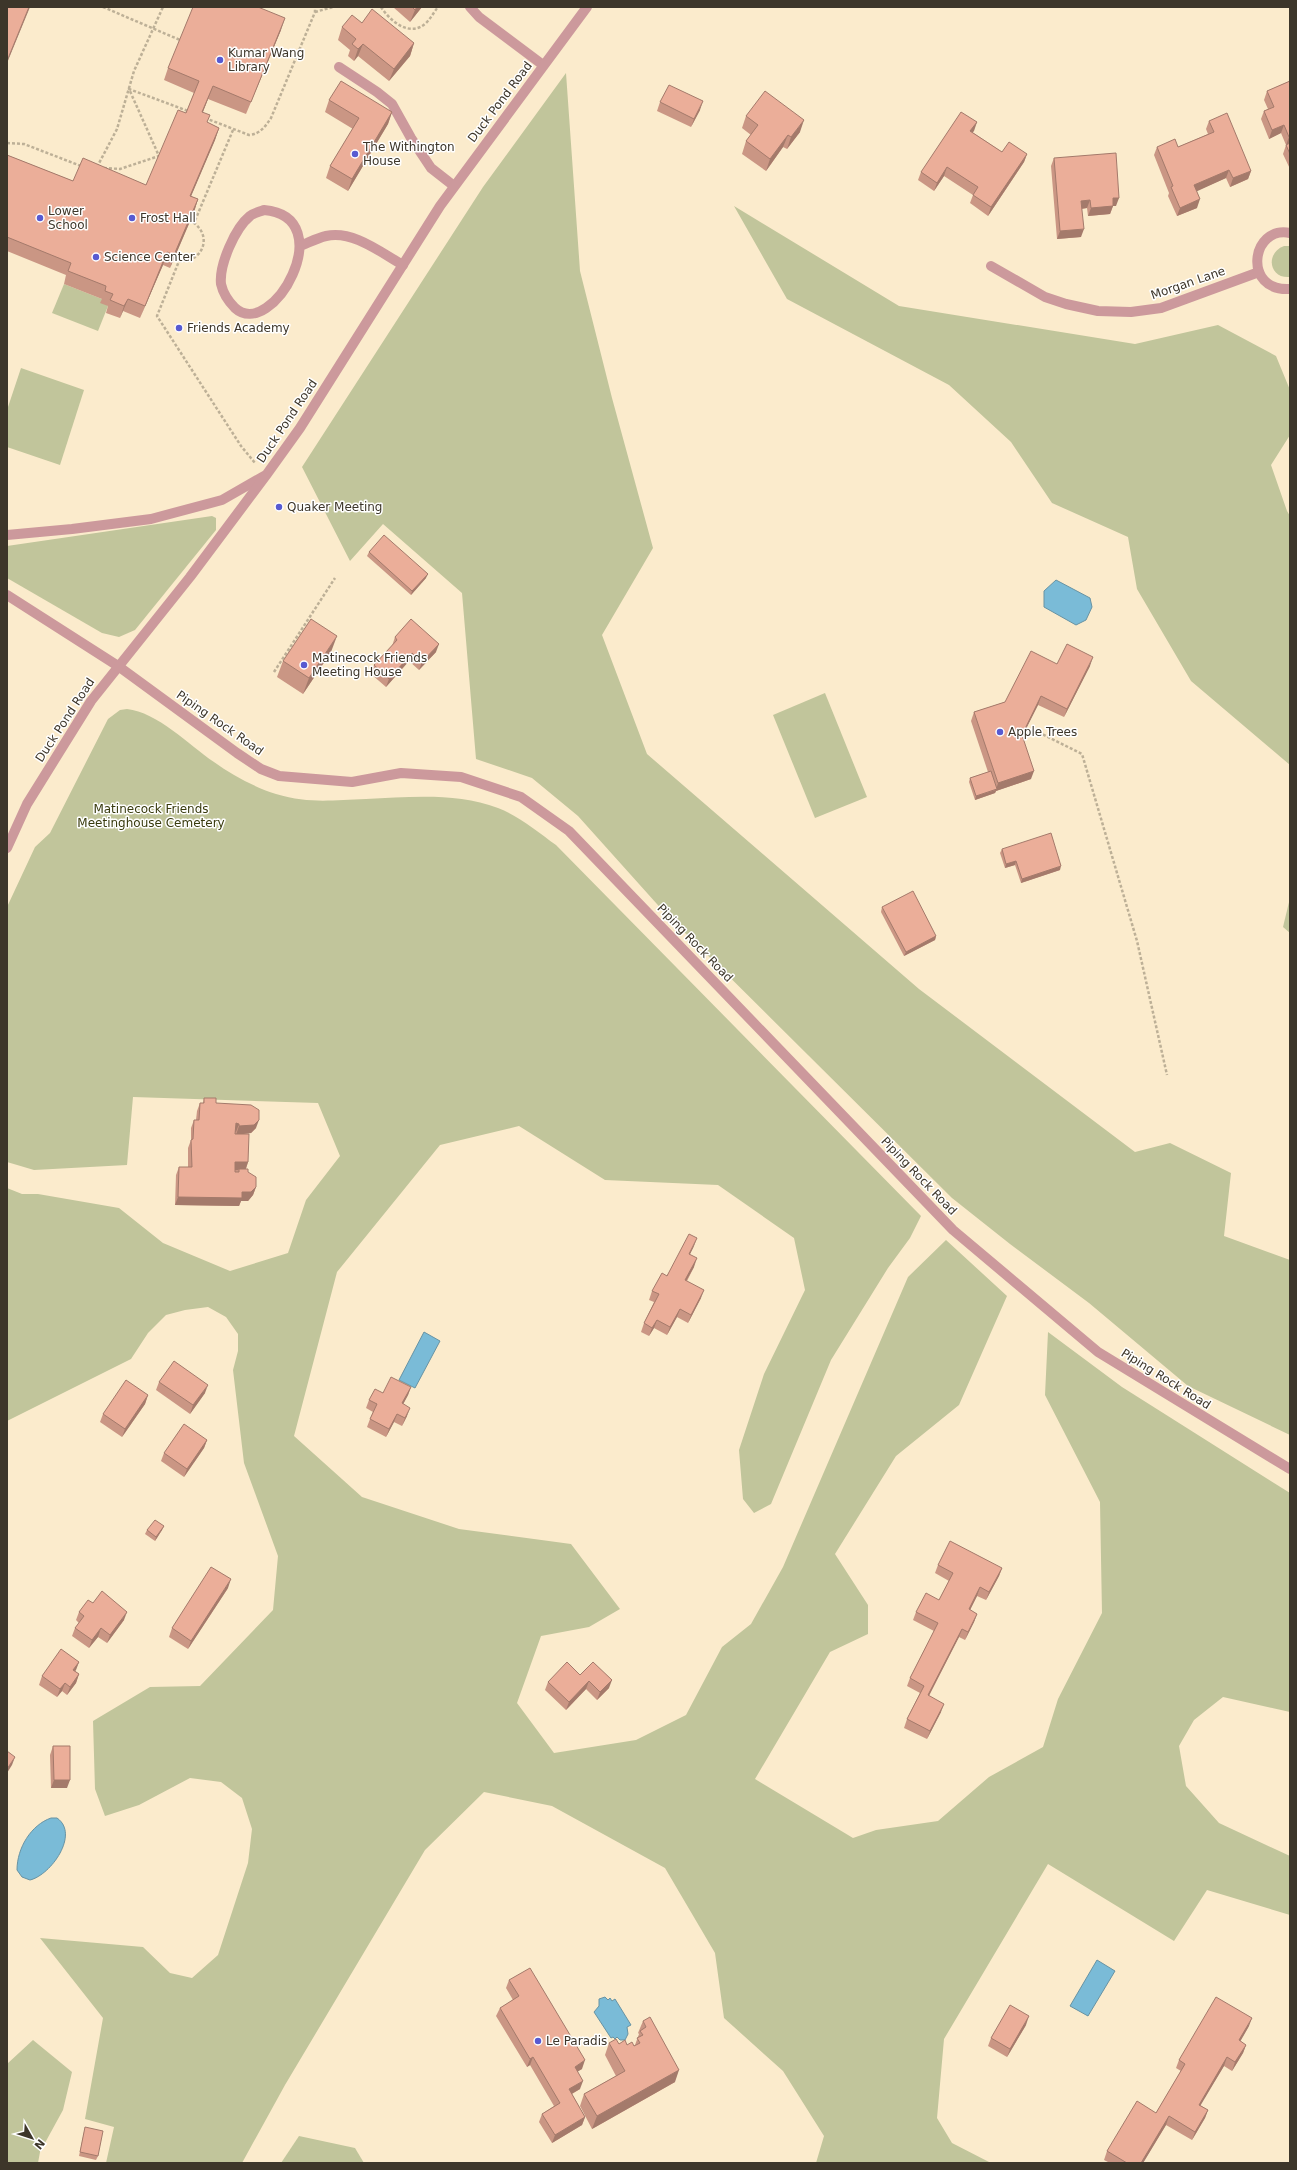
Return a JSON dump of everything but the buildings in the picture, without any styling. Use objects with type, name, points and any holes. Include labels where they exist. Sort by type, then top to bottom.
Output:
[{"type":"street","points":[[470,7],[479,17],[543,65]]},
{"type":"street","name":"Duck Pond Road","points":[[7,848],[27,804],[90,700],[190,577],[300,428],[402,265],[454,186],[587,7]]},
{"type":"street","points":[[339,67],[377,92],[392,104],[411,138],[431,168],[454,186]]},
{"type":"street","points":[[264,210],[277,211],[289,219],[297,229],[300,246],[298,260],[290,279],[284,291],[273,304],[263,311],[251,314],[244,313],[236,309],[227,299],[222,285],[222,270],[240,226],[251,215],[264,210]]},
{"type":"street","points":[[1290,233],[1278,234],[1263,243],[1257,257],[1259,272],[1264,280],[1271,286],[1280,289],[1290,289]]},
{"type":"street","points":[[300,246],[326,236],[344,235],[364,242],[402,265]]},
{"type":"street","name":"Morgan Lane","points":[[991,266],[1045,297],[1066,304],[1098,311],[1124,312],[1161,308],[1259,272]]},
{"type":"street","points":[[7,535],[72,529],[151,519],[222,500],[267,474]]},
{"type":"street","name":"Piping Rock Road","points":[[7,595],[118,666],[261,769],[279,776],[352,782],[401,773],[461,776],[521,797],[569,831],[953,1230],[1098,1352],[1290,1469]]},
{"type":"path","points":[[103,7],[180,40]]},
{"type":"path","points":[[96,168],[118,130],[128,89],[163,7]]},
{"type":"path","points":[[201,116],[233,130],[249,135],[256,134],[271,118],[315,12],[315,7]]},
{"type":"path","points":[[315,12],[333,7]]},
{"type":"path","points":[[381,7],[392,20],[403,27],[412,29],[427,22],[438,7]]},
{"type":"path","points":[[128,89],[188,111]]},
{"type":"path","points":[[89,167],[120,169],[159,156],[128,89]]},
{"type":"path","points":[[233,130],[194,223],[200,228],[204,236],[203,248],[195,258],[188,261],[179,261],[157,316],[241,446],[252,460],[267,474]]},
{"type":"path","points":[[7,143],[24,144],[75,165],[82,166]]},
{"type":"path","points":[[274,672],[335,578]]},
{"type":"path","points":[[1034,730],[1082,754],[1137,941],[1167,1075]]},
{"type":"green space","points":[[566,73],[580,271],[612,398],[653,548],[602,635],[647,754],[919,989],[1135,1152],[1170,1143],[1231,1173],[1224,1236],[1290,1260],[1290,1435],[1188,1386],[1089,1303],[1010,1244],[952,1198],[665,913],[578,816],[532,778],[476,759],[462,593],[383,524],[350,561],[302,467],[483,187]]},
{"type":"green space","points":[[734,206],[899,306],[1135,344],[1218,325],[1276,356],[1290,390],[1290,435],[1271,465],[1290,516],[1290,765],[1191,681],[1137,589],[1128,537],[1052,503],[1011,442],[949,385],[787,299]]},
{"type":"green space","points":[[1284,246],[1290,246],[1290,277],[1283,277],[1278,274],[1272,265],[1274,254],[1278,249]]},
{"type":"green space","points":[[64,284],[102,299],[108,306],[98,331],[52,313]]},
{"type":"green space","points":[[21,368],[84,390],[60,465],[7,447],[7,410]]},
{"type":"green space","points":[[212,516],[216,518],[216,530],[135,630],[119,637],[102,633],[7,578],[7,546]]},
{"type":"green space","points":[[825,693],[867,797],[815,818],[773,715]]},
{"type":"green space","name":"Matinecock Friends Meetinghouse Cemetery","points":[[127,709],[138,711],[150,716],[172,730],[228,772],[251,784],[276,794],[300,799],[321,801],[416,797],[449,798],[482,803],[506,811],[521,820],[556,845],[921,1216],[910,1238],[888,1268],[831,1360],[771,1504],[754,1513],[743,1499],[739,1450],[764,1374],[805,1290],[794,1238],[718,1185],[605,1180],[519,1126],[440,1145],[337,1272],[294,1436],[362,1497],[459,1529],[571,1544],[620,1609],[589,1627],[541,1636],[517,1703],[554,1753],[636,1740],[686,1715],[722,1647],[751,1624],[783,1567],[908,1277],[946,1240],[1007,1296],[959,1405],[896,1456],[835,1554],[868,1605],[868,1634],[830,1652],[755,1779],[853,1838],[876,1830],[938,1821],[989,1777],[1043,1747],[1058,1699],[1102,1613],[1100,1502],[1045,1395],[1048,1332],[1122,1387],[1290,1493],[1290,1712],[1223,1697],[1194,1720],[1179,1746],[1186,1786],[1219,1823],[1290,1856],[1290,1915],[1207,1890],[1174,1941],[1048,1864],[944,2039],[937,2118],[952,2143],[991,2163],[816,2163],[824,2136],[783,2071],[724,2018],[715,1953],[665,1868],[552,1806],[484,1792],[425,1850],[285,2085],[242,2163],[106,2163],[114,2127],[85,2119],[103,2018],[40,1938],[143,1947],[170,1973],[192,1978],[218,1955],[248,1863],[252,1829],[242,1798],[221,1782],[190,1778],[139,1805],[105,1816],[95,1789],[93,1721],[150,1687],[200,1686],[273,1610],[278,1556],[244,1463],[233,1370],[238,1351],[238,1334],[226,1317],[208,1307],[185,1310],[166,1315],[148,1333],[131,1359],[7,1421],[7,1188],[22,1194],[38,1194],[119,1208],[163,1243],[230,1271],[288,1253],[306,1200],[340,1156],[318,1103],[133,1097],[127,1165],[34,1170],[7,1162],[7,907],[35,847],[50,833],[108,719],[120,710]]},
{"type":"green space","points":[[1290,898],[1290,933],[1283,927]]},
{"type":"green space","points":[[33,2040],[72,2072],[63,2110],[40,2152],[38,2163],[7,2163],[7,2064]]},
{"type":"green space","points":[[299,2136],[355,2148],[364,2163],[281,2163]]},
{"type":"water","points":[[1056,580],[1090,598],[1092,607],[1086,620],[1076,625],[1044,607],[1044,591]]},
{"type":"water","points":[[424,1332],[440,1341],[415,1388],[399,1380]]},
{"type":"water","points":[[51,1818],[57,1818],[63,1825],[65,1834],[64,1843],[60,1853],[54,1862],[38,1877],[30,1880],[22,1877],[17,1870],[22,1846],[26,1838],[37,1826]]},
{"type":"water","points":[[1097,1960],[1115,1971],[1088,2016],[1070,2006]]},
{"type":"water","points":[[605,1997],[608,2000],[610,1998],[612,2001],[615,1999],[631,2025],[627,2027],[628,2034],[625,2040],[620,2040],[617,2037],[615,2039],[613,2037],[611,2038],[594,2012],[599,2006],[599,1999]]},
{"type":"place","name":"Kumar Wang Library","points":[[220,60]]},
{"type":"place","name":"The Withington House","points":[[355,154]]},
{"type":"place","name":"Lower School","points":[[40,218]]},
{"type":"place","name":"Frost Hall","points":[[132,218]]},
{"type":"place","name":"Science Center","points":[[96,257]]},
{"type":"place","name":"Friends Academy","points":[[179,328]]},
{"type":"place","name":"Quaker Meeting","points":[[279,507]]},
{"type":"place","name":"Matinecock Friends Meeting House","points":[[304,665]]},
{"type":"place","name":"Apple Trees","points":[[1000,732]]},
{"type":"place","name":"Le Paradis","points":[[538,2041]]}]
